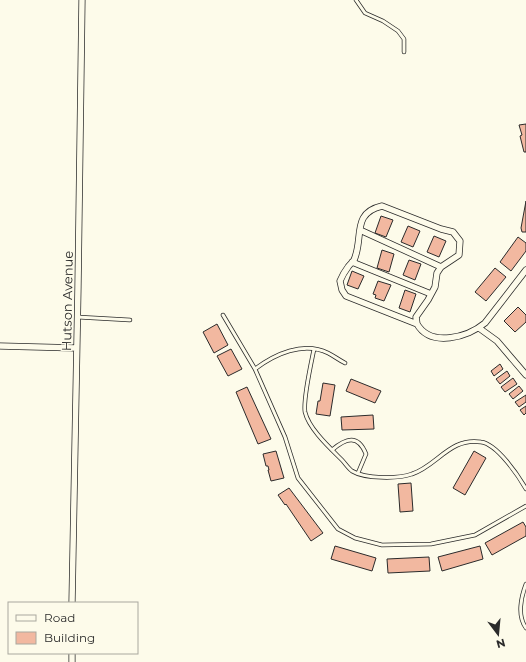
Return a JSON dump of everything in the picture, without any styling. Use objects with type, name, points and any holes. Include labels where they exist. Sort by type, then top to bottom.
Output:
[{"type":"street","name":"Hutson Avenue","points":[[72,602],[82,0]]},
{"type":"street","points":[[417,324],[416,317],[435,287],[437,273],[441,267],[460,255],[460,241],[453,232],[382,206],[375,208],[366,213],[361,222],[352,262],[340,281],[342,290],[346,296],[417,324],[425,333],[438,338],[455,337],[479,328],[485,323],[526,270]]},
{"type":"street","points":[[360,230],[441,267]]},
{"type":"street","points":[[352,262],[431,294]]},
{"type":"street","points":[[479,328],[497,341],[526,375]]},
{"type":"street","points":[[0,346],[76,348]]},
{"type":"lane","points":[[356,0],[365,13],[398,31],[404,38],[404,52]]},
{"type":"lane","points":[[223,315],[255,369],[285,437],[298,478],[338,529],[355,538],[382,545],[431,544],[475,535],[526,506]]},
{"type":"lane","points":[[77,317],[130,320]]},
{"type":"lane","points":[[255,369],[264,362],[292,349],[298,348],[328,352],[344,363]]},
{"type":"lane","points":[[314,349],[305,401],[305,411],[308,420],[324,442],[352,471],[381,478],[410,475],[423,470],[449,449],[463,442],[481,442],[488,444],[500,455],[518,476],[526,489]]},
{"type":"lane","points":[[332,450],[342,441],[353,440],[362,445],[366,454],[358,473]]},
{"type":"lane","points":[[526,584],[521,605],[521,619],[526,628]]},
{"type":"building","points":[[526,124],[526,152],[524,152],[519,125]]},
{"type":"building","points":[[526,201],[526,232],[522,232],[521,228]]},
{"type":"building","points":[[381,216],[393,220],[386,237],[375,233]]},
{"type":"building","points":[[408,226],[420,231],[413,247],[401,242]]},
{"type":"building","points":[[434,236],[446,241],[439,257],[427,252]]},
{"type":"building","points":[[518,237],[526,243],[526,251],[511,271],[500,262]]},
{"type":"building","points":[[382,250],[394,254],[389,272],[377,268]]},
{"type":"building","points":[[409,260],[421,264],[415,280],[403,275]]},
{"type":"building","points":[[495,268],[506,277],[486,301],[475,292]]},
{"type":"building","points":[[352,271],[364,276],[358,289],[347,285]]},
{"type":"building","points":[[378,281],[391,285],[384,301],[375,298],[376,295],[373,294]]},
{"type":"building","points":[[405,290],[416,294],[410,312],[399,308]]},
{"type":"building","points":[[518,307],[526,315],[526,322],[515,332],[504,321]]},
{"type":"building","points":[[217,324],[228,345],[214,353],[203,332]]},
{"type":"building","points":[[231,349],[242,369],[228,376],[217,356]]},
{"type":"building","points":[[500,364],[503,369],[494,376],[491,371]]},
{"type":"building","points":[[507,371],[510,376],[500,384],[496,379]]},
{"type":"building","points":[[513,378],[517,384],[505,392],[501,387]]},
{"type":"building","points":[[351,379],[381,391],[375,403],[346,391]]},
{"type":"building","points":[[323,383],[335,385],[330,416],[316,414]]},
{"type":"building","points":[[519,386],[523,391],[513,399],[509,394]]},
{"type":"building","points":[[247,387],[271,439],[258,444],[236,392]]},
{"type":"building","points":[[526,395],[526,402],[519,407],[515,402]]},
{"type":"building","points":[[526,406],[526,413],[524,415],[520,410]]},
{"type":"building","points":[[373,415],[374,429],[342,430],[341,417]]},
{"type":"building","points":[[276,451],[284,478],[271,481],[268,466],[266,466],[263,454]]},
{"type":"building","points":[[474,451],[486,458],[465,495],[453,488]]},
{"type":"building","points":[[411,483],[413,511],[400,512],[398,484]]},
{"type":"building","points":[[289,488],[323,533],[311,541],[286,504],[285,505],[278,495]]},
{"type":"building","points":[[523,522],[526,527],[526,536],[492,555],[485,543]]},
{"type":"building","points":[[335,546],[376,558],[372,571],[331,559]]},
{"type":"building","points":[[480,546],[483,559],[442,571],[438,557]]},
{"type":"building","points":[[429,557],[430,571],[388,573],[387,559]]}]
